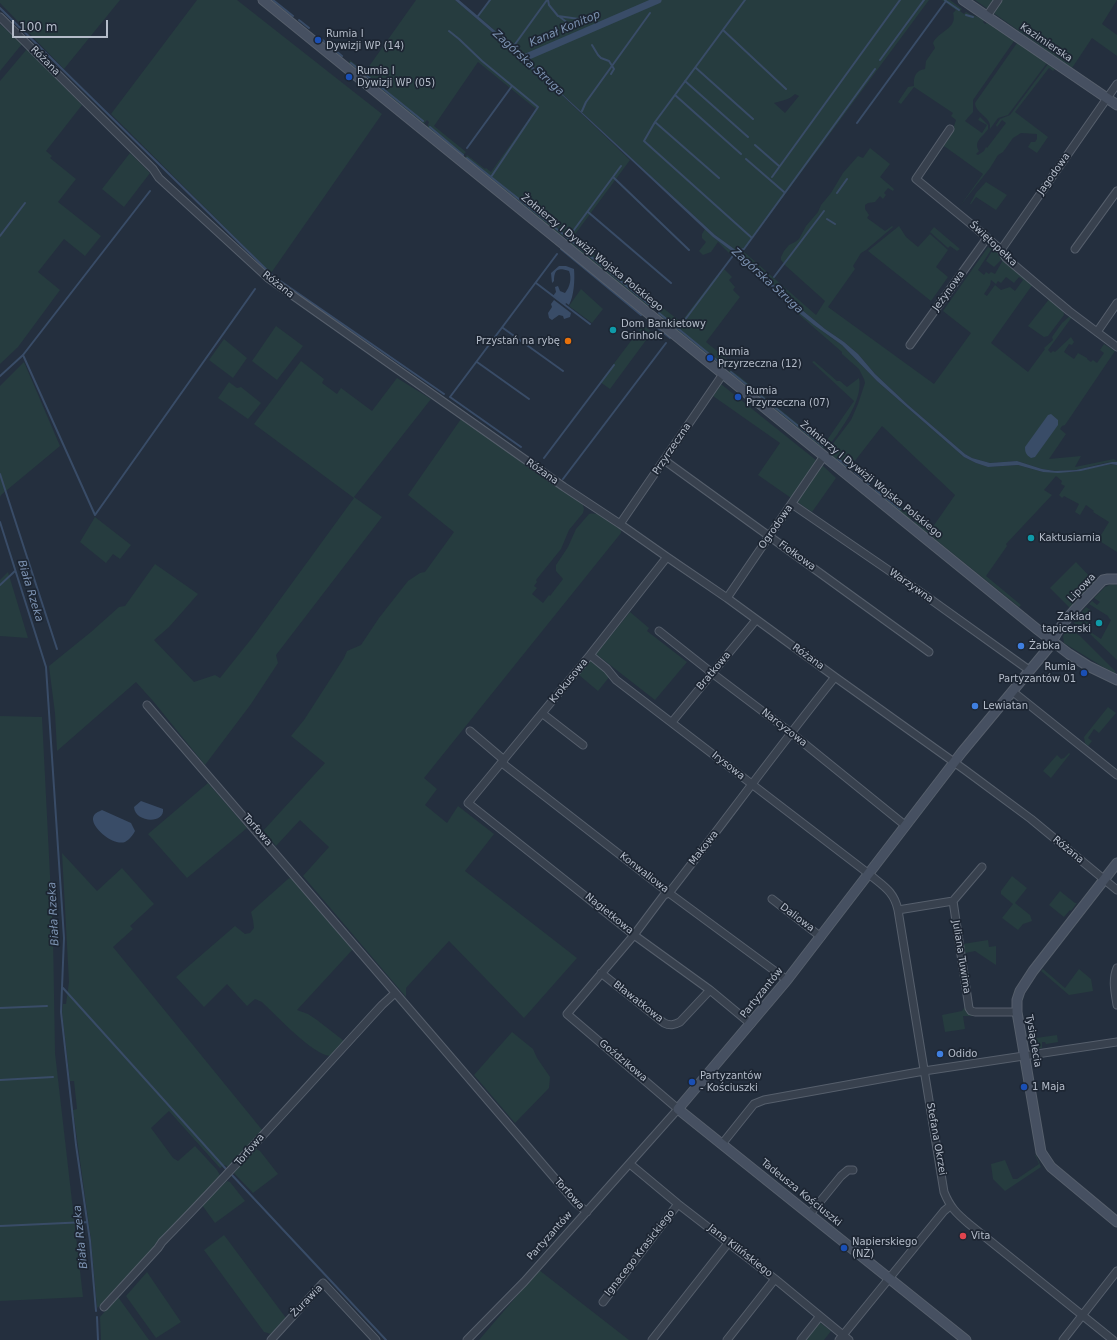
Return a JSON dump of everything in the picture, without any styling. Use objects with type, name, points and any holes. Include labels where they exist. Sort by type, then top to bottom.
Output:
[{"type":"street","name":"Żołnierzy I Dywizji Wojska Polskiego","points":[[263,0],[1052,641],[1088,666],[1117,680]]},
{"type":"street","name":"Kazimierska","points":[[964,0],[1117,105]]},
{"type":"street","points":[[987,16],[998,0]]},
{"type":"street","name":"Różana","points":[[0,16],[153,168],[159,178],[268,278],[558,482],[727,598],[955,762],[1031,819],[1117,890]]},
{"type":"street","name":"Jagodowa","points":[[1001,250],[1117,84]]},
{"type":"street","name":"Świętopełka","points":[[950,130],[916,179],[978,228],[1001,250],[1006,258],[1069,312],[1117,347]]},
{"type":"street","points":[[1075,250],[1117,191]]},
{"type":"street","name":"Jeżynowa","points":[[910,345],[987,238]]},
{"type":"street","points":[[1097,332],[1117,303]]},
{"type":"street","name":"Przyrzeczna","points":[[620,524],[723,374]]},
{"type":"street","name":"Ogrodowa","points":[[727,598],[824,456]]},
{"type":"street","name":"Fiołkowa","points":[[664,460],[929,652]]},
{"type":"street","name":"Warzywna","points":[[792,504],[926,596],[1029,670]]},
{"type":"street","name":"Krokusowa","points":[[468,803],[543,714],[666,557]]},
{"type":"street","name":"Lipowa","points":[[1052,641],[1054,636],[1073,613],[1103,580],[1117,579]]},
{"type":"street","name":"Bratkowa","points":[[672,722],[756,620]]},
{"type":"street","name":"Narcyzowa","points":[[659,631],[790,732],[906,826]]},
{"type":"street","name":"Partyzantów","points":[[467,1340],[524,1282],[587,1212],[751,1024],[821,937],[955,762],[1050,646],[1052,641]]},
{"type":"street","name":"Irysowa","points":[[590,655],[607,669],[616,680],[869,874]]},
{"type":"street","name":"Makowa","points":[[567,1014],[634,935],[664,895],[670,893],[752,785],[790,732],[835,677]]},
{"type":"street","points":[[1012,691],[1117,774]]},
{"type":"street","name":"Torfowa","points":[[147,704],[576,1203],[587,1212]]},
{"type":"street","points":[[543,714],[583,745]]},
{"type":"street","name":"Konwaliowa","points":[[470,731],[503,762],[670,893],[787,980]]},
{"type":"street","name":"Nagietkowa","points":[[468,803],[634,935],[710,990],[751,1024]]},
{"type":"street","name":"Tysiąclecia","points":[[1117,863],[1033,971],[1020,991],[1017,1000],[1017,1012],[1041,1152],[1051,1167],[1117,1222]]},
{"type":"street","points":[[898,910],[953,901],[982,866]]},
{"type":"street","name":"Stefana Okrzei","points":[[869,874],[892,893],[897,902],[944,1192],[950,1206],[971,1226],[1113,1340]]},
{"type":"street","name":"Daliowa","points":[[772,899],[821,937]]},
{"type":"street","name":"Juliana Tuwima","points":[[953,901],[969,1008],[971,1011],[975,1012],[1017,1012]]},
{"type":"street","points":[[1117,968],[1114,974],[1114,981],[1117,1005]]},
{"type":"street","name":"Bławatkowa","points":[[601,973],[664,1023],[671,1025],[680,1022],[710,990]]},
{"type":"street","name":"Torfowa","points":[[104,1307],[162,1242],[226,1176],[382,1004],[396,993]]},
{"type":"street","name":"Goździkowa","points":[[567,1014],[678,1109]]},
{"type":"street","points":[[722,1144],[754,1104],[764,1100],[924,1071],[1117,1042]]},
{"type":"street","name":"Tadeusza Kościuszki","points":[[678,1109],[966,1340]]},
{"type":"street","name":"Jana Kilińskiego","points":[[630,1164],[678,1204],[775,1279],[844,1338]]},
{"type":"street","points":[[810,1214],[841,1176],[848,1170],[854,1170]]},
{"type":"street","name":"Ignacego Krasickiego","points":[[602,1302],[678,1204]]},
{"type":"street","points":[[844,1338],[889,1278],[944,1211],[950,1206]]},
{"type":"street","points":[[652,1340],[729,1242]]},
{"type":"street","points":[[1063,1340],[1117,1271]]},
{"type":"street","points":[[727,1340],[775,1279]]},
{"type":"street","name":"Żurawia","points":[[271,1340],[323,1283],[376,1340]]},
{"type":"street","points":[[800,1340],[820,1316]]},
{"type":"green space","points":[[0,0],[120,0],[64,69],[0,3]]},
{"type":"green space","points":[[197,0],[237,0],[382,114],[271,273],[111,114]]},
{"type":"green space","points":[[416,0],[455,0],[506,44],[541,78],[546,80],[630,160],[573,237],[654,306],[649,308],[566,241],[568,234],[566,232],[562,239],[464,159],[467,155],[491,172],[536,109],[478,62],[434,126],[466,152],[461,157],[427,128],[429,122],[427,120],[423,125],[348,65],[350,60],[365,72]]},
{"type":"green space","points":[[490,0],[929,0],[743,251],[816,315],[825,301],[786,266],[781,260],[781,257],[789,245],[799,239],[806,226],[818,212],[821,205],[831,193],[843,173],[858,156],[863,158],[870,148],[890,164],[880,177],[894,189],[893,191],[888,188],[884,193],[886,195],[883,199],[880,196],[875,202],[865,205],[865,209],[869,215],[867,218],[885,231],[892,226],[893,227],[861,253],[853,266],[855,269],[828,307],[934,384],[971,333],[943,311],[988,247],[994,250],[1033,284],[991,343],[1028,372],[1045,349],[1044,348],[1053,340],[1052,337],[1062,323],[1071,315],[1072,317],[1048,350],[1051,353],[1053,351],[1055,352],[1071,337],[1074,342],[1072,345],[1069,344],[1064,352],[1074,359],[1078,353],[1091,362],[1093,360],[1097,363],[1104,353],[1100,350],[1104,344],[1115,351],[1065,425],[1060,429],[1066,434],[1049,459],[1081,456],[1075,467],[1114,459],[1117,462],[1105,463],[1076,470],[1055,471],[1042,469],[1017,461],[990,463],[972,458],[965,454],[908,405],[875,374],[858,354],[791,301],[780,289],[772,284],[740,254],[715,235],[552,85],[548,78],[540,75],[531,64],[529,58],[518,53],[507,41],[478,16]],"holes":[[[795,94],[799,96],[785,113],[774,103],[788,99]],[[991,250],[992,251],[986,261],[994,267],[1002,259],[1003,260],[995,274],[991,272],[989,274],[986,272],[984,275],[978,270]],[[1006,277],[1014,283],[1019,277],[1023,280],[1015,291],[1010,287],[1001,290],[995,285],[987,296],[984,294],[990,285],[991,280],[996,284],[998,281],[1001,283]]]},
{"type":"green space","points":[[942,0],[950,0],[962,9],[960,11],[964,14],[966,12],[984,20],[983,22],[985,24],[987,23],[1014,41],[973,100],[973,112],[965,121],[982,133],[987,125],[978,120],[980,117],[988,125],[988,129],[979,139],[977,148],[979,151],[976,154],[978,155],[984,151],[986,147],[987,148],[1006,123],[1002,120],[997,127],[996,125],[1000,119],[1010,115],[1048,64],[1055,69],[1053,71],[1049,68],[1015,112],[1048,137],[1037,153],[1028,147],[1031,142],[1035,142],[1037,139],[1037,134],[1021,133],[1013,138],[1003,152],[998,155],[990,168],[960,206],[983,174],[944,146],[923,176],[953,129],[956,120],[951,116],[953,113],[914,87],[901,104],[898,102],[908,87],[914,86],[914,80],[917,72],[925,69],[926,61],[935,48],[933,43],[953,23],[953,13],[956,10]]},
{"type":"green space","points":[[975,0],[1117,0],[1102,24],[1117,35],[1117,56],[1092,38],[1072,68]]},
{"type":"green space","points":[[0,24],[22,44],[0,71]]},
{"type":"green space","points":[[1017,43],[1047,63],[1008,115],[998,118],[990,129],[989,121],[978,110],[975,103]]},
{"type":"green space","points":[[27,49],[82,105],[46,151],[52,156],[50,158],[76,179],[58,202],[101,236],[85,256],[64,239],[38,272],[60,290],[18,347],[0,364],[0,81]]},
{"type":"green space","points":[[130,153],[150,173],[124,207],[102,189]]},
{"type":"green space","points":[[986,182],[1007,195],[996,210],[976,197],[970,204],[976,193]]},
{"type":"green space","points":[[899,226],[906,237],[918,247],[930,234],[948,250],[936,267],[948,277],[931,301],[868,251]]},
{"type":"green space","points":[[934,227],[960,249],[957,251],[950,246],[948,248],[930,232]]},
{"type":"green space","points":[[705,229],[713,237],[736,254],[733,257],[718,242],[711,252],[703,255],[699,251],[706,242],[702,238],[702,234]]},
{"type":"green space","points":[[724,269],[732,277],[729,280],[735,287],[733,290],[740,297],[706,342],[728,360],[729,364],[725,369],[659,317],[658,313],[660,308],[663,308],[681,322],[717,275],[719,276]]},
{"type":"green space","points":[[581,289],[603,309],[592,323],[569,306]]},
{"type":"green space","points":[[1050,298],[1063,310],[1064,315],[1048,336],[1044,337],[1028,326]]},
{"type":"green space","points":[[790,305],[842,345],[877,381],[964,457],[976,463],[988,467],[1018,465],[1043,472],[1074,472],[1111,464],[1117,465],[1117,552],[1098,540],[1109,522],[1093,512],[1094,511],[1086,505],[1080,515],[1075,512],[1079,504],[1064,496],[1062,498],[1059,495],[1065,486],[1061,484],[1062,481],[1056,476],[1044,490],[1052,495],[1006,544],[1007,546],[986,576],[1021,605],[1019,607],[914,522],[916,520],[930,531],[955,495],[882,426],[851,466],[853,468],[850,471],[830,456],[829,449],[851,420],[865,383],[864,379],[859,369],[842,354],[842,352],[789,306]]},
{"type":"green space","points":[[643,325],[652,332],[610,389],[600,382]]},
{"type":"green space","points":[[276,326],[303,346],[277,380],[252,361]]},
{"type":"green space","points":[[224,339],[247,358],[233,378],[209,360]]},
{"type":"green space","points":[[301,361],[324,379],[322,383],[337,394],[341,388],[372,411],[397,378],[431,399],[354,497],[382,517],[276,655],[278,663],[251,704],[205,765],[136,682],[57,751],[55,713],[49,666],[119,607],[125,606],[155,564],[198,594],[169,627],[154,640],[194,682],[215,675],[220,678],[252,638],[354,498],[254,424]]},
{"type":"green space","points":[[814,361],[837,381],[840,381],[847,387],[859,378],[860,385],[859,393],[853,408],[845,422],[830,444],[821,449],[728,373],[730,370],[739,376],[809,433],[825,443],[854,401],[812,362]]},
{"type":"green space","points":[[24,362],[60,446],[0,497],[0,386]]},
{"type":"green space","points":[[229,382],[237,388],[241,387],[261,403],[248,419],[218,398]]},
{"type":"green space","points":[[721,384],[817,461],[791,498],[758,475],[780,443],[713,396]]},
{"type":"green space","points":[[461,419],[517,456],[557,487],[582,502],[584,509],[583,513],[569,530],[561,549],[536,580],[537,582],[534,586],[537,588],[532,594],[543,603],[563,579],[556,571],[556,565],[568,547],[576,529],[589,514],[593,513],[602,516],[621,530],[621,533],[424,778],[437,789],[425,805],[447,823],[458,806],[494,834],[465,871],[577,958],[524,1018],[449,941],[406,988],[406,997],[303,876],[329,847],[300,820],[276,846],[263,831],[325,763],[291,736],[304,720],[347,651],[361,645],[379,618],[408,581],[420,573],[425,572],[454,532],[408,495]]},
{"type":"green space","points":[[822,465],[836,478],[812,512],[796,501]]},
{"type":"green space","points":[[877,487],[883,490],[883,492],[913,517],[908,520],[874,492]]},
{"type":"green space","points":[[95,517],[131,545],[120,559],[113,554],[106,563],[80,542]]},
{"type":"green space","points":[[1076,562],[1093,580],[1093,583],[1071,609],[1050,588]]},
{"type":"green space","points":[[8,572],[28,638],[0,636],[0,580]]},
{"type":"green space","points":[[1112,584],[1117,585],[1117,660],[1090,634],[1092,633],[1101,639],[1111,620],[1108,616],[1089,604],[1092,601],[1097,605],[1100,602],[1094,598],[1105,587]]},
{"type":"green space","points":[[1086,607],[1092,611],[1088,616],[1089,631],[1091,632],[1082,628],[1081,629],[1074,623]]},
{"type":"green space","points":[[630,612],[649,628],[647,631],[687,662],[655,700],[596,654]]},
{"type":"green space","points":[[1068,631],[1074,632],[1080,636],[1115,671],[1116,674],[1064,643],[1064,634]]},
{"type":"green space","points":[[591,661],[610,676],[598,691],[579,675]]},
{"type":"green space","points":[[1108,707],[1116,713],[1099,733],[1094,729],[1088,738],[1092,741],[1088,746],[1085,743],[1084,737]]},
{"type":"green space","points":[[0,716],[42,717],[53,935],[55,1053],[83,1297],[0,1301]]},
{"type":"green space","points":[[1069,753],[1070,754],[1051,778],[1043,771],[1057,755],[1061,759]]},
{"type":"green space","points":[[208,783],[247,828],[187,878],[148,834]]},
{"type":"green space","points":[[62,853],[97,891],[122,868],[154,904],[130,926],[133,929],[113,947],[263,1131],[229,1168],[225,1165],[220,1168],[169,1111],[151,1128],[173,1158],[178,1161],[195,1146],[217,1170],[221,1177],[114,1293],[97,1308],[91,1240],[73,1110],[77,1109],[74,1081],[70,1081],[62,1012],[63,1004],[66,1004],[69,982]]},
{"type":"green space","points":[[1012,876],[1027,888],[1015,903],[1030,915],[1032,921],[1023,924],[1018,930],[1002,918],[1013,904],[1001,894],[1001,891]]},
{"type":"green space","points":[[290,878],[295,880],[354,948],[297,1010],[308,1014],[344,1041],[330,1056],[314,1049],[305,1042],[262,1002],[255,999],[247,1006],[227,984],[204,1007],[176,977],[235,926],[245,934],[250,933],[254,928],[251,912]]},
{"type":"green space","points":[[1060,891],[1077,903],[1064,917],[1049,905]]},
{"type":"green space","points":[[988,940],[989,947],[996,946],[996,965],[975,951],[965,953],[963,944]]},
{"type":"green space","points":[[1043,969],[1065,988],[1079,969],[1091,979],[1093,991],[1069,995],[1041,971]]},
{"type":"green space","points":[[964,1000],[968,1012],[995,1014],[995,1016],[963,1016],[965,1029],[945,1032],[942,1015],[962,1011],[965,1007]]},
{"type":"green space","points":[[1034,1022],[1036,1038],[1057,1035],[1058,1042],[1046,1044],[1045,1042],[1042,1042],[1042,1048],[1035,1049],[1031,1023]]},
{"type":"green space","points":[[512,1032],[533,1049],[537,1058],[550,1077],[549,1088],[515,1123],[474,1075]]},
{"type":"green space","points":[[256,1149],[260,1151],[278,1174],[253,1193],[233,1172],[253,1150]]},
{"type":"green space","points":[[1035,1155],[1041,1167],[1005,1191],[993,1179],[991,1164],[1005,1160],[1013,1179],[1017,1179],[1039,1164]]},
{"type":"green space","points":[[227,1181],[230,1182],[245,1201],[215,1223],[202,1205]]},
{"type":"green space","points":[[224,1235],[286,1318],[271,1334],[264,1332],[204,1250]]},
{"type":"green space","points":[[539,1270],[629,1340],[479,1340]]},
{"type":"green space","points":[[147,1272],[181,1322],[156,1338],[126,1296]]},
{"type":"green space","points":[[118,1297],[149,1340],[101,1340],[100,1317]]},
{"type":"green space","points":[[818,1321],[831,1331],[824,1340],[804,1340]]},
{"type":"water","name":"Zagórska Struga","points":[[455,0],[459,0],[507,41],[518,53],[529,58],[531,64],[540,75],[548,78],[561,93],[715,235],[737,251],[772,284],[780,289],[791,301],[858,354],[875,374],[908,405],[965,454],[972,458],[990,463],[1017,461],[1042,469],[1055,471],[1076,470],[1112,462],[1117,462],[1117,465],[1111,464],[1081,471],[1058,473],[1043,472],[1018,465],[988,467],[964,457],[877,381],[842,345],[788,304],[778,291],[769,285],[765,279],[741,258],[713,237],[546,80],[537,75],[506,44]]},
{"type":"water","points":[[559,266],[566,266],[574,269],[574,288],[569,305],[566,303],[565,305],[553,296],[556,292],[555,287],[558,286],[560,291],[565,293],[570,282],[569,271],[559,269],[555,274],[554,281],[552,283],[551,273]]},
{"type":"water","points":[[554,300],[571,313],[570,317],[564,319],[563,316],[559,315],[552,320],[549,318],[548,313]]},
{"type":"water","points":[[1051,414],[1058,420],[1058,425],[1035,457],[1031,458],[1026,453],[1025,447],[1048,415]]},
{"type":"water","points":[[141,801],[163,809],[162,814],[155,819],[150,820],[139,816],[134,807]]},
{"type":"water","points":[[102,810],[131,823],[135,831],[128,840],[120,843],[110,839],[104,836],[96,827],[93,818],[95,814]]},
{"type":"waterway","points":[[273,0],[293,16]]},
{"type":"waterway","points":[[478,16],[490,0]]},
{"type":"waterway","name":"Zagórska Struga","points":[[513,47],[547,0]]},
{"type":"waterway","points":[[548,0],[549,5],[558,16],[579,19],[581,24]]},
{"type":"waterway","name":"Kanał Konitop","points":[[524,58],[658,0]]},
{"type":"waterway","points":[[745,0],[655,122],[644,141],[752,238]]},
{"type":"waterway","points":[[772,177],[900,0]]},
{"type":"waterway","points":[[880,60],[924,0]]},
{"type":"waterway","points":[[857,123],[946,1],[945,0]]},
{"type":"waterway","points":[[946,1],[959,10]]},
{"type":"waterway","points":[[0,8],[273,276],[444,394]]},
{"type":"waterway","points":[[582,111],[586,102],[650,13]]},
{"type":"waterway","points":[[966,15],[973,17]]},
{"type":"waterway","points":[[560,17],[573,27]]},
{"type":"waterway","points":[[299,20],[309,28]]},
{"type":"waterway","points":[[723,30],[786,89]]},
{"type":"waterway","points":[[449,31],[482,61],[538,107],[491,177]]},
{"type":"waterway","points":[[319,37],[342,56]]},
{"type":"waterway","points":[[592,45],[601,58],[609,61],[614,69],[611,74]]},
{"type":"waterway","points":[[351,63],[423,121]]},
{"type":"waterway","points":[[696,68],[753,119]]},
{"type":"waterway","name":"Zagórska Struga","points":[[737,251],[744,249],[875,69]]},
{"type":"waterway","points":[[685,81],[748,137]]},
{"type":"waterway","points":[[467,148],[512,86]]},
{"type":"waterway","points":[[675,95],[741,154]]},
{"type":"waterway","points":[[655,122],[719,178]]},
{"type":"waterway","points":[[430,127],[463,155]]},
{"type":"waterway","points":[[755,145],[779,166]]},
{"type":"waterway","points":[[467,158],[568,238]]},
{"type":"waterway","points":[[746,159],[784,192]]},
{"type":"waterway","points":[[621,166],[568,238],[651,306]]},
{"type":"waterway","points":[[613,177],[689,250]]},
{"type":"waterway","points":[[837,193],[847,179]]},
{"type":"waterway","points":[[0,376],[23,355],[150,191]]},
{"type":"waterway","points":[[0,236],[25,203]]},
{"type":"waterway","name":"Zagórska Struga","points":[[774,277],[824,211]]},
{"type":"waterway","points":[[588,212],[671,283]]},
{"type":"waterway","points":[[827,219],[835,224]]},
{"type":"waterway","points":[[561,249],[641,315]]},
{"type":"waterway","name":"Zagórska Struga","points":[[678,329],[735,253]]},
{"type":"waterway","points":[[521,447],[450,397],[557,254]]},
{"type":"waterway","points":[[536,283],[590,324]]},
{"type":"waterway","points":[[23,355],[95,515],[255,289]]},
{"type":"waterway","points":[[659,313],[725,367]]},
{"type":"waterway","points":[[650,322],[670,338]]},
{"type":"waterway","points":[[503,328],[563,371]]},
{"type":"waterway","points":[[563,479],[666,343]]},
{"type":"waterway","points":[[477,362],[529,399]]},
{"type":"waterway","points":[[544,458],[614,365]]},
{"type":"waterway","points":[[731,372],[823,446]]},
{"type":"waterway","points":[[838,459],[851,469]]},
{"type":"waterway","points":[[855,472],[869,484]]},
{"type":"waterway","points":[[0,474],[57,649]]},
{"type":"waterway","points":[[876,490],[900,509]]},
{"type":"waterway","name":"Biała Rzeka","points":[[0,522],[46,667],[64,938],[61,1012],[76,1145],[90,1241],[96,1311]]},
{"type":"waterway","points":[[0,585],[15,571]]},
{"type":"waterway","points":[[63,988],[226,1169]]},
{"type":"waterway","points":[[0,1008],[47,1006]]},
{"type":"waterway","points":[[0,1080],[53,1077]]},
{"type":"waterway","points":[[231,1174],[386,1340]]},
{"type":"waterway","points":[[0,1226],[87,1222]]},
{"type":"waterway","name":"Biała Rzeka","points":[[97,1317],[98,1340]]},
{"type":"place","name":"Rumia I Dywizji WP (14)","points":[[318,40]]},
{"type":"place","name":"Rumia I Dywizji WP (05)","points":[[349,77]]},
{"type":"place","name":"Dom Bankietowy Grinholc","points":[[613,330]]},
{"type":"place","name":"Przystań na rybę","points":[[568,341]]},
{"type":"place","name":"Rumia Przyrzeczna (12)","points":[[710,358]]},
{"type":"place","name":"Rumia Przyrzeczna (07)","points":[[738,397]]},
{"type":"place","name":"Kaktusiarnia","points":[[1031,538]]},
{"type":"place","name":"Zakład tapicerski","points":[[1099,623]]},
{"type":"place","name":"Żabka","points":[[1021,646]]},
{"type":"place","name":"Rumia Partyzantów 01","points":[[1084,673]]},
{"type":"place","name":"Lewiatan","points":[[975,706]]},
{"type":"place","name":"Odido","points":[[940,1054]]},
{"type":"place","name":"Partyzantów - Kościuszki","points":[[692,1082]]},
{"type":"place","name":"1 Maja","points":[[1024,1087]]},
{"type":"place","name":"Vita","points":[[963,1236]]},
{"type":"place","name":"Napierskiego (NŻ)","points":[[844,1248]]}]
